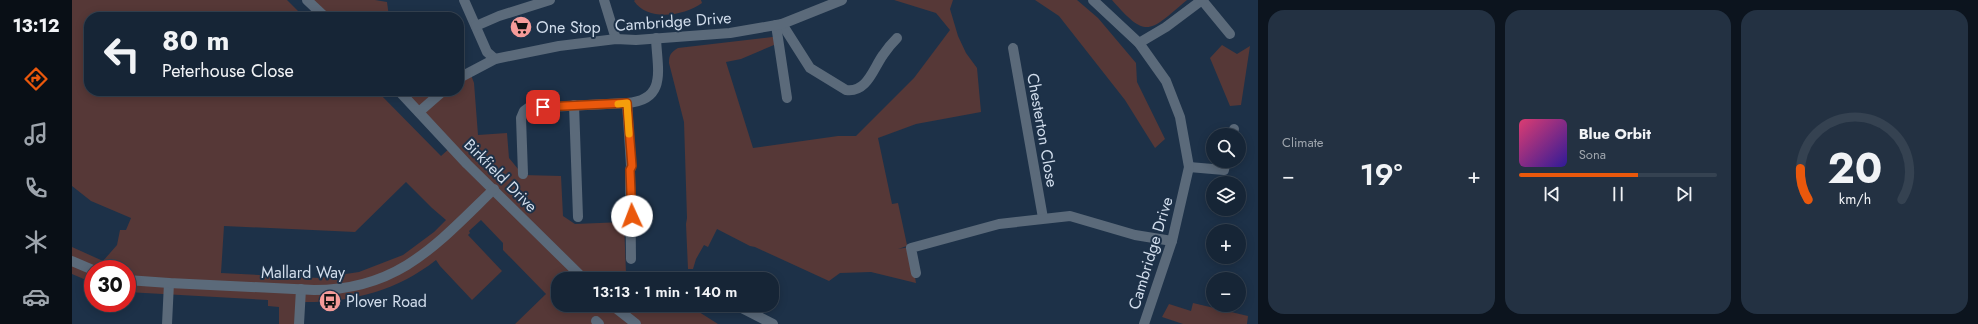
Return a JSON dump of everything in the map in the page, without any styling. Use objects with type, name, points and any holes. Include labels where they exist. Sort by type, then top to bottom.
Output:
[{"type":"street","points":[[307,0],[320,12]]},
{"type":"street","points":[[464,0],[487,52],[495,59]]},
{"type":"street","points":[[476,26],[499,16],[550,0]]},
{"type":"street","points":[[604,0],[616,39]]},
{"type":"street","name":"Cambridge Drive","points":[[464,75],[495,59],[559,46],[616,39],[636,40],[730,33],[779,24],[842,0]]},
{"type":"street","name":"Cambridge Drive","points":[[1093,0],[1139,43],[1166,81],[1180,118],[1189,167],[1172,241],[1144,324]]},
{"type":"street","points":[[1139,43],[1166,28],[1202,0],[1230,34]]},
{"type":"street","points":[[779,24],[810,68],[846,90],[852,91],[860,87],[869,79],[883,54],[897,38]]},
{"type":"street","points":[[779,24],[787,98]]},
{"type":"street","points":[[523,174],[521,118],[524,111],[528,108],[638,102],[650,96],[658,85],[656,38]]},
{"type":"street","name":"Chesterton Close","points":[[1013,48],[1043,218]]},
{"type":"street","name":"Birkfield Drive","points":[[404,96],[494,190],[577,272]]},
{"type":"street","points":[[419,112],[437,96]]},
{"type":"street","points":[[627,103],[632,166],[630,170],[631,259]]},
{"type":"street","points":[[574,105],[578,217]]},
{"type":"street","points":[[1189,167],[1224,170],[1224,168]]},
{"type":"street","name":"Mallard Way","points":[[136,281],[330,290],[351,287],[378,279],[404,268],[440,242],[494,190]]},
{"type":"street","points":[[916,272],[911,248],[999,224],[1043,218],[1070,216],[1135,235],[1172,241]]},
{"type":"street","points":[[72,261],[84,266]]},
{"type":"street","points":[[167,324],[169,283]]},
{"type":"street","points":[[299,324],[301,289]]},
{"type":"street","points":[[621,312],[636,324]]},
{"type":"street","points":[[750,312],[773,324]]},
{"type":"shaded area","points":[[72,0],[287,0],[299,12],[84,12],[84,96],[382,96],[441,156],[451,147],[404,96],[464,96],[464,75],[470,72],[474,83],[478,135],[507,133],[509,158],[523,175],[561,176],[563,216],[575,224],[624,222],[626,272],[551,272],[551,312],[699,312],[718,324],[515,324],[546,294],[503,250],[503,243],[481,220],[469,231],[470,233],[468,235],[502,271],[472,300],[436,260],[405,280],[372,293],[337,300],[300,302],[299,324],[279,324],[279,307],[268,306],[268,300],[136,293],[136,260],[104,260],[117,245],[120,230],[126,230],[131,218],[91,201],[72,186]],"holes":[[[406,182],[446,220],[434,232],[403,255],[359,272],[319,278],[221,273],[224,226],[355,232]]]},
{"type":"shaded area","points":[[307,0],[375,0],[387,2],[388,12],[320,12]]},
{"type":"shaded area","points":[[701,0],[702,3],[686,11],[666,15],[648,12],[640,8],[634,1]]},
{"type":"shaded area","points":[[894,0],[953,0],[950,9],[958,36],[966,53],[977,68],[981,112],[916,124],[878,138],[892,204],[898,203],[907,245],[910,245],[898,249],[910,247],[916,283],[871,272],[840,273],[829,281],[750,246],[717,229],[708,247],[704,245],[696,259],[693,269],[688,269],[684,122],[669,63],[672,52],[678,48],[781,36],[781,42],[741,59],[726,62],[753,148],[838,136],[856,136],[914,78],[950,30],[936,13]]},
{"type":"shaded area","points":[[1035,0],[1077,0],[1098,18],[1136,63],[1137,82],[1165,139],[1155,148],[1125,100],[1059,16]]},
{"type":"shaded area","points":[[1112,0],[1187,0],[1156,25],[1148,27],[1141,26],[1133,21]]},
{"type":"shaded area","points":[[1222,45],[1237,54],[1250,46],[1241,105],[1230,106],[1210,58]]},
{"type":"shaded area","points":[[72,247],[101,260],[84,260],[84,279],[72,274]]},
{"type":"shaded area","points":[[1193,303],[1206,306],[1206,312],[1231,312],[1248,316],[1247,324],[1183,324],[1162,317],[1169,304],[1191,311]]},
{"type":"slow traffic","points":[[618,104],[627,103],[629,134]]},
{"type":"place","name":"One Stop","points":[[521,27]]},
{"type":"place","name":"Plover Road","points":[[330,301]]},
{"type":"route","points":[[543,107],[627,103],[632,166],[630,170],[632,216]]}]
